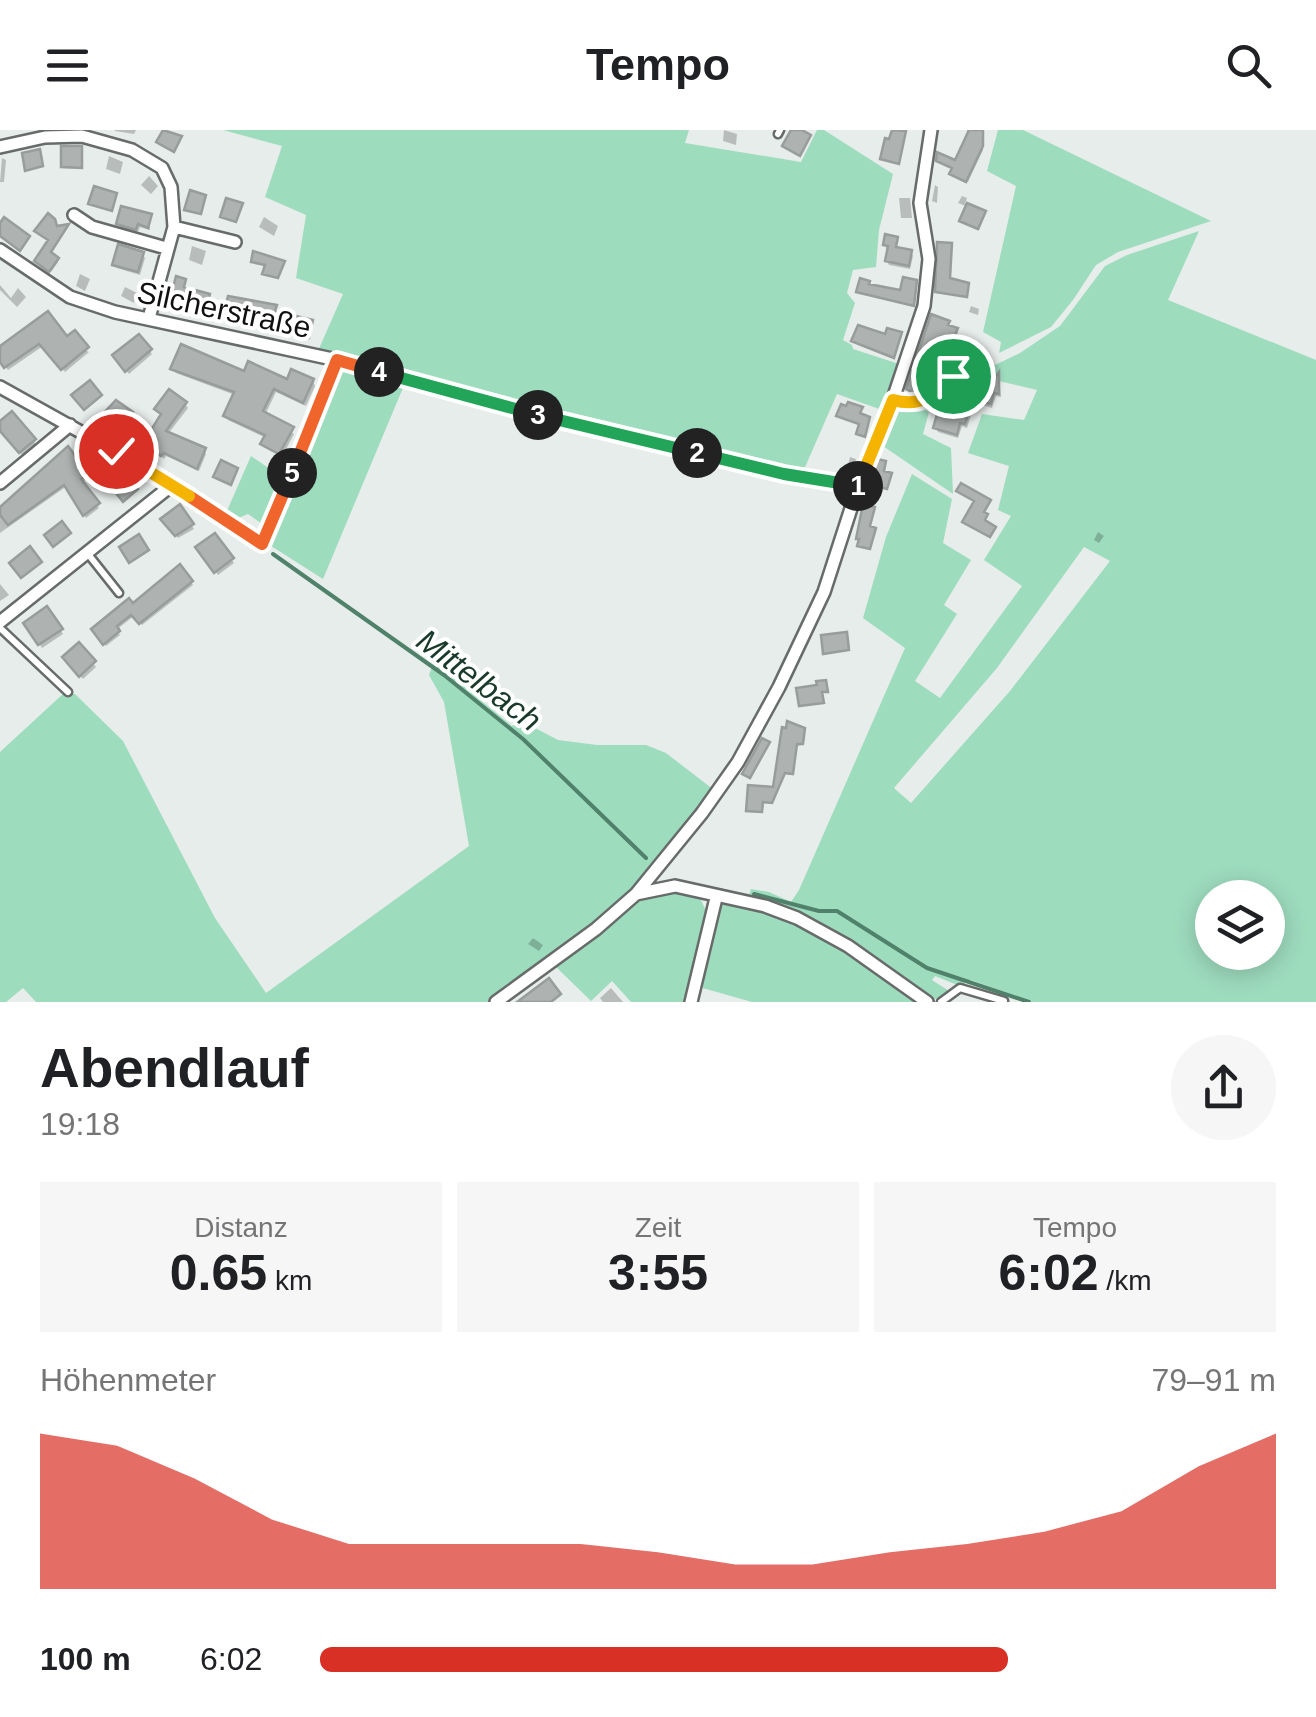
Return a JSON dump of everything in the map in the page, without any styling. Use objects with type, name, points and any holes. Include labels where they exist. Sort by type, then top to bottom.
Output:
[{"type":"street","points":[[496,1002],[596,929],[662,865],[738,762],[778,687],[824,592],[858,486],[893,400],[926,294],[928,245],[920,203],[931,130]]},
{"type":"street","points":[[0,148],[34,138],[82,136],[153,160],[172,188],[174,227],[150,318]]},
{"type":"street","points":[[74,215],[92,227],[166,248]]},
{"type":"street","points":[[174,227],[235,242]]},
{"type":"street","name":"Silcherstraße","points":[[0,250],[70,297],[115,312],[337,360],[568,423],[784,474],[858,486]]},
{"type":"street","points":[[0,386],[172,485],[262,544],[337,360]]},
{"type":"street","points":[[0,483],[70,425]]},
{"type":"street","points":[[0,625],[172,485]]},
{"type":"street","points":[[662,865],[674,886]]},
{"type":"street","points":[[636,894],[674,886],[764,906],[797,918],[848,946],[927,1002]]},
{"type":"street","points":[[692,1002],[716,898]]},
{"type":"lane","points":[[893,400],[908,404],[926,401],[953,376],[972,366]]},
{"type":"lane","points":[[88,554],[119,593]]},
{"type":"lane","points":[[0,625],[68,692]]},
{"type":"lane","points":[[941,1002],[960,988],[1004,1001]]},
{"type":"green space","points":[[223,130],[689,130],[685,143],[801,162],[817,130],[824,130],[893,174],[879,230],[876,267],[853,270],[847,293],[855,303],[843,340],[853,349],[899,364],[882,410],[837,394],[802,474],[612,429],[318,351],[343,294],[296,278],[306,215],[265,197],[282,146]]},
{"type":"green space","points":[[998,130],[1023,130],[1211,221],[1118,252],[1096,265],[1051,327],[999,353],[1001,342],[983,332],[1016,186],[987,171]]},
{"type":"green space","points":[[1199,231],[1168,300],[1316,360],[1316,1002],[1033,1002],[971,980],[960,986],[935,976],[932,980],[949,991],[932,1001],[853,947],[748,899],[751,889],[791,902],[799,890],[905,648],[863,618],[886,537],[912,474],[952,499],[943,543],[971,560],[944,605],[957,614],[915,681],[940,698],[1022,586],[984,560],[1011,516],[998,510],[1009,466],[968,453],[982,414],[1024,420],[1037,390],[974,375],[1020,353],[1060,326],[1105,266]],"holes":[[[1084,547],[1110,561],[1010,691],[911,803],[894,788],[997,668]]]},
{"type":"green space","points":[[348,365],[405,383],[323,579],[268,544],[340,367]]},
{"type":"green space","points":[[899,397],[929,412],[923,434],[951,448],[953,494],[883,446]]},
{"type":"green space","points":[[251,456],[286,480],[265,526],[248,514],[236,519],[226,513]]},
{"type":"green space","points":[[434,662],[512,726],[520,720],[558,740],[646,745],[666,753],[714,790],[630,893],[489,1002],[36,1002],[23,988],[6,1002],[0,1002],[0,752],[64,693],[75,694],[123,741],[215,918],[266,993],[469,846],[444,702],[429,675]]},
{"type":"green space","points":[[673,892],[700,898],[707,913],[688,1002],[631,1002],[612,981],[591,1001],[555,966],[644,897]]},
{"type":"green space","points":[[728,903],[808,930],[921,1002],[752,1002],[699,987],[720,905]]},
{"type":"building","points":[[163,130],[182,136],[174,152],[156,142]]},
{"type":"building","points":[[791,130],[811,135],[800,156],[782,146]]},
{"type":"building","points":[[892,130],[906,131],[899,164],[880,159],[885,138],[889,139]]},
{"type":"building","points":[[969,130],[983,130],[983,146],[966,182],[949,174],[952,168],[936,161],[937,152],[955,160]]},
{"type":"building","points":[[61,146],[82,146],[82,168],[61,167]]},
{"type":"building","points":[[40,149],[43,166],[25,171],[22,153]]},
{"type":"building","points":[[94,186],[117,193],[112,211],[88,204]]},
{"type":"building","points":[[190,190],[206,195],[201,214],[184,210]]},
{"type":"building","points":[[226,198],[243,203],[236,222],[220,217]]},
{"type":"building","points":[[967,203],[986,211],[978,229],[959,221]]},
{"type":"building","points":[[121,206],[152,214],[148,228],[138,224],[136,230],[116,224]]},
{"type":"building","points":[[48,213],[57,226],[69,224],[51,252],[59,258],[49,272],[34,261],[48,240],[34,231]]},
{"type":"building","points":[[4,217],[30,236],[20,251],[0,236]]},
{"type":"building","points":[[885,234],[898,237],[896,247],[912,250],[909,266],[885,261]]},
{"type":"building","points":[[937,242],[952,243],[950,278],[969,283],[967,297],[935,292]]},
{"type":"building","points":[[118,244],[144,252],[138,272],[112,265]]},
{"type":"building","points":[[253,251],[285,261],[278,278],[262,274],[265,265],[251,262]]},
{"type":"building","points":[[176,276],[186,279],[184,287],[210,294],[205,312],[187,307],[189,301],[171,296]]},
{"type":"building","points":[[903,277],[917,280],[914,306],[856,292],[860,278],[870,281],[869,284],[900,290]]},
{"type":"building","points":[[228,296],[277,305],[275,311],[313,320],[309,338],[293,335],[294,331],[281,328],[282,324],[241,313],[224,313]]},
{"type":"building","points":[[48,311],[67,336],[75,330],[89,347],[61,370],[39,344],[4,368],[0,346]]},
{"type":"building","points":[[931,314],[958,328],[942,364],[931,362],[923,392],[909,395],[906,389]]},
{"type":"building","points":[[858,325],[885,334],[887,328],[902,332],[894,358],[851,341]]},
{"type":"building","points":[[139,334],[152,349],[125,372],[112,355]]},
{"type":"building","points":[[181,344],[244,371],[248,361],[287,379],[291,369],[314,379],[303,403],[274,389],[263,411],[294,427],[279,454],[260,444],[265,435],[223,416],[234,392],[170,369]]},
{"type":"building","points":[[999,372],[999,394],[994,393],[991,404],[973,399],[957,435],[933,428],[938,411],[957,417],[962,400],[950,397],[953,388],[969,392],[971,383],[988,387]]},
{"type":"building","points":[[90,380],[102,395],[84,410],[71,395]]},
{"type":"building","points":[[169,389],[187,402],[166,431],[206,448],[197,469],[164,453],[161,456],[143,443],[161,414],[154,409]]},
{"type":"building","points":[[116,400],[133,412],[117,430],[101,416]]},
{"type":"building","points":[[848,402],[863,407],[860,413],[870,417],[865,437],[856,434],[859,424],[836,416],[841,404],[846,406]]},
{"type":"building","points":[[12,411],[36,439],[19,453],[0,431],[0,421]]},
{"type":"building","points":[[68,446],[89,474],[81,479],[100,503],[83,516],[64,485],[8,525],[0,515],[0,507]]},
{"type":"building","points":[[877,459],[886,461],[884,471],[892,473],[887,489],[872,485],[870,479]]},
{"type":"building","points":[[221,460],[238,468],[231,485],[213,477]]},
{"type":"building","points":[[126,474],[138,489],[123,502],[111,487]]},
{"type":"building","points":[[961,483],[991,500],[984,512],[988,514],[985,520],[996,527],[990,537],[962,522],[974,501],[956,491]]},
{"type":"building","points":[[180,504],[194,524],[175,536],[160,519]]},
{"type":"building","points":[[863,504],[875,507],[870,526],[876,528],[870,549],[857,546]]},
{"type":"building","points":[[62,521],[71,533],[53,547],[44,535]]},
{"type":"building","points":[[215,533],[234,558],[214,573],[195,547]]},
{"type":"building","points":[[139,534],[149,550],[129,563],[119,547]]},
{"type":"building","points":[[30,546],[42,562],[21,578],[9,563]]},
{"type":"building","points":[[180,564],[193,581],[139,624],[131,615],[103,645],[91,629],[129,598],[133,603]]},
{"type":"building","points":[[47,606],[63,629],[38,645],[23,623]]},
{"type":"building","points":[[847,632],[849,650],[823,654],[821,635]]},
{"type":"building","points":[[79,642],[96,661],[79,677],[62,657]]},
{"type":"building","points":[[826,680],[828,692],[822,692],[824,703],[799,706],[796,688]]},
{"type":"building","points":[[787,721],[805,728],[803,744],[797,744],[793,774],[785,773],[772,803],[763,802],[762,812],[746,811],[748,785],[773,787],[782,727],[786,728]]},
{"type":"building","points":[[762,738],[770,742],[750,778],[742,774]]},
{"type":"building","points":[[549,978],[561,994],[551,1002],[517,1002]]},
{"type":"waterway","name":"Mittelbach","points":[[273,554],[444,675],[523,739],[646,858]]},
{"type":"waterway","name":"Mittelbach","points":[[754,894],[819,911],[837,911],[927,968],[1029,1002]]},
{"type":"route","points":[[116,451],[262,544],[337,360],[548,418],[784,474],[858,486],[893,400],[908,404],[926,401],[953,376]]}]
